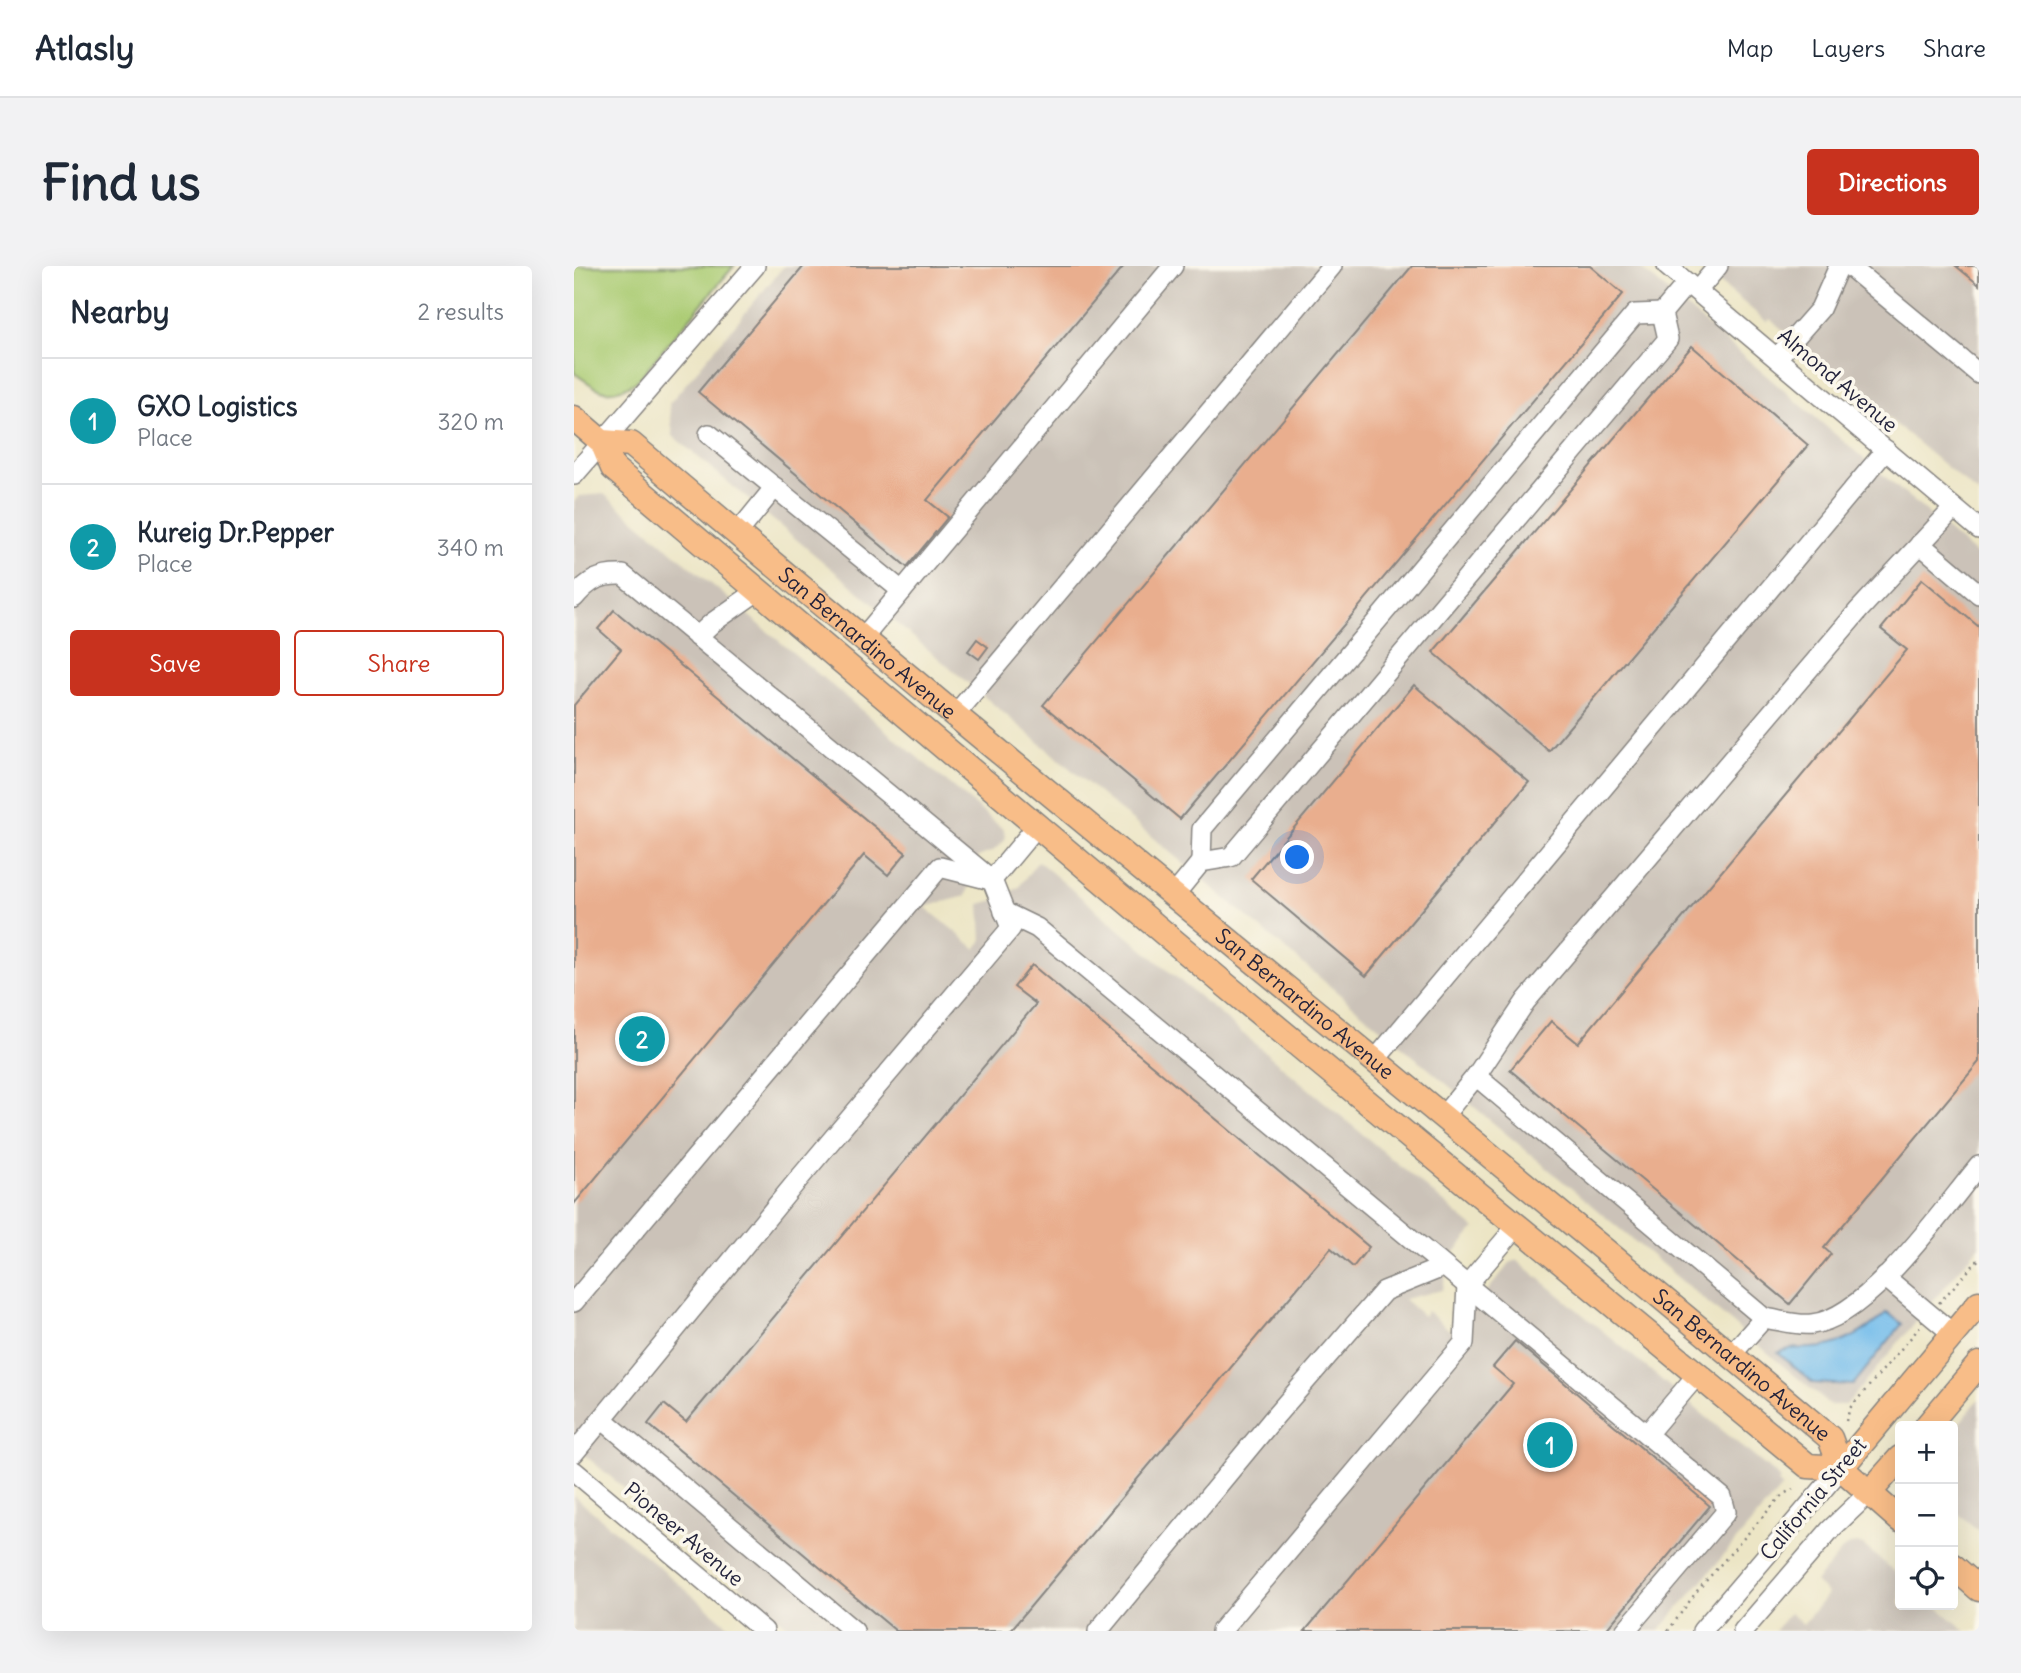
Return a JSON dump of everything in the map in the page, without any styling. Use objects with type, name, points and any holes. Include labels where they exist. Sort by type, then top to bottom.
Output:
[{"type":"main road","name":"San Bernardino Avenue","points":[[574,418],[602,442],[612,468],[1517,1226],[1808,1466],[1841,1468],[1830,1438],[1444,1115],[862,639],[631,444],[602,442]]},
{"type":"main road","name":"California Street","points":[[1841,1468],[1979,1303]]},
{"type":"main road","points":[[1931,1421],[1979,1364]]},
{"type":"main road","name":"California Street","points":[[1869,1493],[1895,1464]]},
{"type":"main road","points":[[1841,1468],[1895,1516]]},
{"type":"main road","points":[[1958,1570],[1979,1588]]},
{"type":"street","points":[[574,475],[755,266]]},
{"type":"street","points":[[862,639],[1173,266]]},
{"type":"street","points":[[955,715],[1332,266]]},
{"type":"street","name":"Almond Avenue","points":[[1667,266],[1979,529]]},
{"type":"street","points":[[1175,894],[1201,862],[1202,829],[1634,314],[1662,313],[1718,266]]},
{"type":"street","points":[[1777,358],[1820,309],[1839,266]]},
{"type":"street","points":[[1849,266],[1979,374]]},
{"type":"street","points":[[1201,862],[1231,857],[1668,339],[1662,313]]},
{"type":"street","points":[[709,434],[902,591]]},
{"type":"street","points":[[1376,1059],[1886,450]]},
{"type":"street","points":[[736,535],[775,487]]},
{"type":"street","points":[[1444,1115],[1476,1076],[1526,1001],[1859,610],[1954,508]]},
{"type":"street","points":[[1920,544],[1979,594]]},
{"type":"street","points":[[574,598],[586,583],[604,574],[623,575],[992,880],[1011,928],[574,1453]]},
{"type":"street","points":[[697,638],[712,623],[759,590]]},
{"type":"street","points":[[992,880],[1037,826]]},
{"type":"street","points":[[574,1302],[940,867],[992,880]]},
{"type":"street","points":[[1004,912],[1037,928],[1722,1497],[1726,1512],[1625,1631]]},
{"type":"street","points":[[1476,1076],[1764,1318],[1812,1324],[1843,1314],[1872,1292],[1979,1166]]},
{"type":"street","points":[[1221,1631],[1464,1343],[1467,1285],[1517,1226]]},
{"type":"street","points":[[1098,1631],[1277,1414],[1384,1291],[1443,1267]]},
{"type":"street","points":[[1885,1277],[1952,1333]]},
{"type":"street","points":[[1731,1355],[1764,1318]]},
{"type":"street","points":[[1647,1434],[1697,1375]]},
{"type":"street","points":[[602,1419],[854,1631]]},
{"type":"street","name":"California Street","points":[[1702,1631],[1841,1468]]},
{"type":"street","name":"Pioneer Avenue","points":[[574,1471],[764,1631]]},
{"type":"street","name":"California Street","points":[[1742,1631],[1830,1531],[1869,1493]]},
{"type":"path","points":[[1846,1421],[1850,1408],[1979,1259]]},
{"type":"path","points":[[1668,1631],[1698,1591],[1773,1504],[1793,1489]]},
{"type":"shaded area","points":[[784,266],[1638,266],[1979,557],[1979,1246],[1846,1405],[1830,1405],[673,436],[669,404]]},
{"type":"shaded area","points":[[1700,266],[1979,266],[1979,494],[1770,319],[1767,322]]},
{"type":"shaded area","points":[[604,494],[1004,830],[1005,840],[993,851],[978,857],[966,896],[925,907],[976,949],[982,940],[980,904],[999,899],[1019,887],[1038,861],[1475,1229],[1453,1254],[1442,1290],[1404,1299],[1423,1316],[1427,1311],[1453,1333],[1510,1263],[1517,1260],[1781,1479],[1778,1482],[1782,1487],[1659,1631],[794,1631],[574,1446],[574,502],[579,496]]},
{"type":"shaded area","points":[[1979,1399],[1979,1531],[1958,1513],[1958,1425]]},
{"type":"shaded area","points":[[574,1496],[735,1631],[574,1631]]},
{"type":"shaded area","points":[[1856,1543],[1863,1545],[1895,1572],[1895,1610],[1941,1610],[1966,1631],[1774,1631],[1790,1613],[1803,1624],[1828,1594],[1815,1582],[1845,1547]]},
{"type":"green space","points":[[574,266],[734,266],[636,382],[617,390],[604,391],[574,373]]},
{"type":"water","points":[[1887,1312],[1902,1324],[1853,1385],[1813,1383],[1778,1353],[1790,1349],[1833,1345],[1862,1332]]},
{"type":"building","points":[[804,266],[1124,266],[927,500],[948,517],[907,567],[698,392]]},
{"type":"building","points":[[1412,266],[1590,266],[1623,294],[1180,819],[1043,705]]},
{"type":"building","points":[[1956,266],[1979,266],[1979,285]]},
{"type":"building","points":[[1692,346],[1808,445],[1549,751],[1433,652]]},
{"type":"building","points":[[1922,579],[1979,627],[1979,1062],[1824,1248],[1831,1254],[1790,1304],[1510,1070],[1551,1021],[1578,1043],[1907,650],[1881,629]]},
{"type":"building","points":[[614,610],[906,853],[888,875],[864,855],[574,1204],[574,705],[621,649],[598,629]]},
{"type":"building","points":[[977,639],[988,647],[979,659],[968,651]]},
{"type":"building","points":[[1414,685],[1529,782],[1366,976],[1251,879]]},
{"type":"building","points":[[1032,965],[1369,1247],[1353,1267],[1331,1248],[1010,1631],[896,1631],[648,1424],[664,1404],[686,1422],[1036,1004],[1014,987]]},
{"type":"building","points":[[1515,1341],[1710,1506],[1605,1631],[1305,1631],[1513,1384],[1493,1367]]},
{"type":"place","name":"Kureig Dr.Pepper","points":[[642,1039]]},
{"type":"place","name":"GXO Logistics","points":[[1550,1445]]}]
